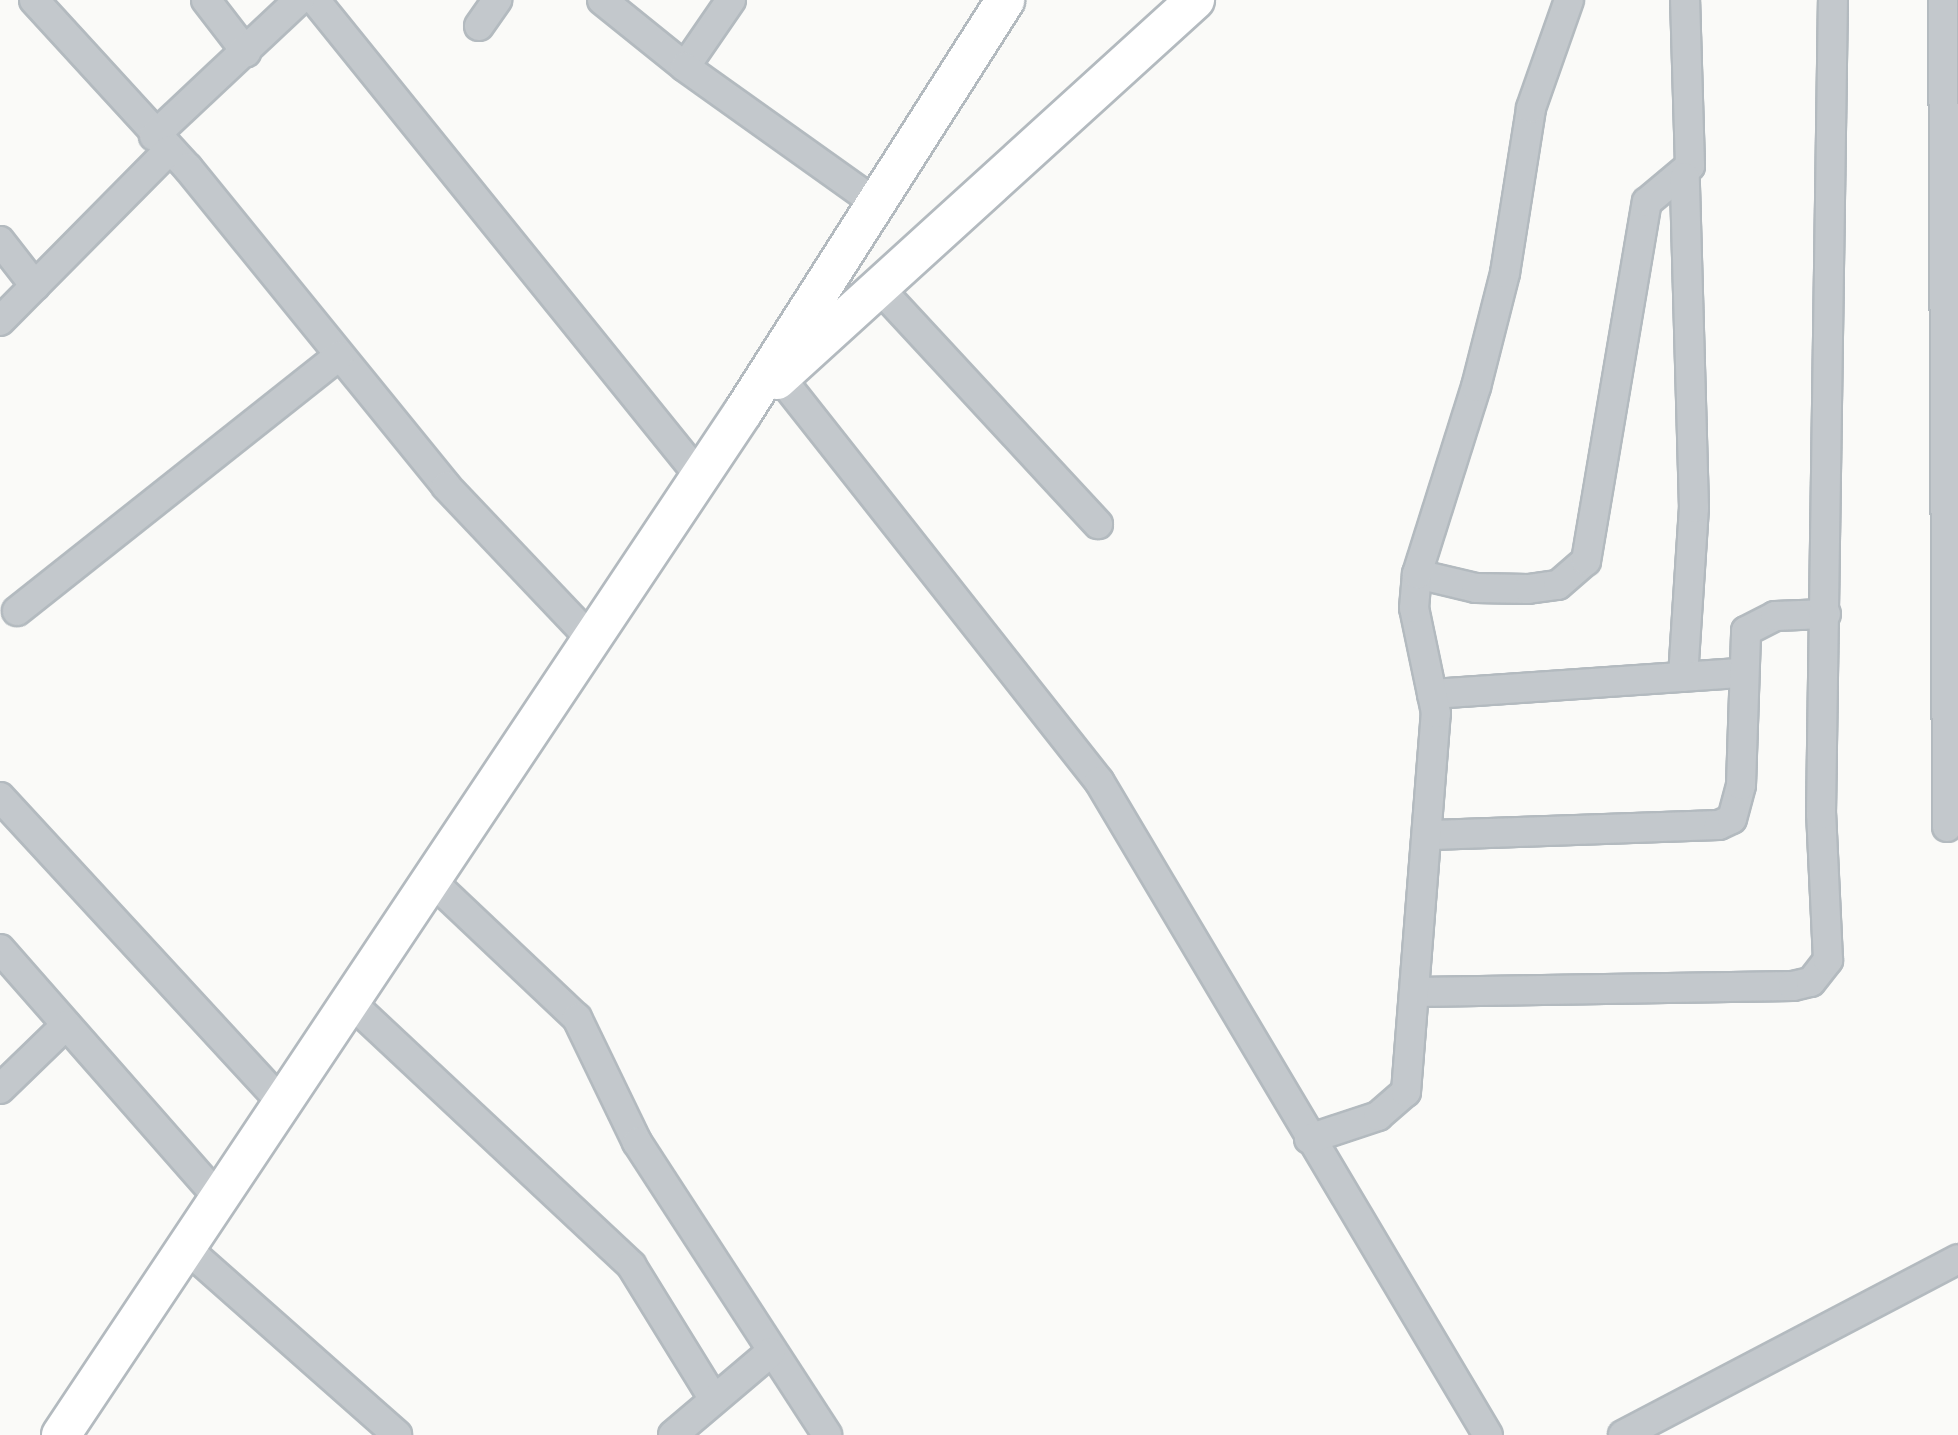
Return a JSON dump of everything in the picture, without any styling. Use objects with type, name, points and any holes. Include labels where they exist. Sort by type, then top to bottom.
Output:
[{"type":"street","points":[[34,0],[162,143],[446,486],[590,638]]},
{"type":"street","points":[[206,0],[246,52]]},
{"type":"street","points":[[0,321],[246,52],[299,0]]},
{"type":"street","points":[[315,0],[698,474]]},
{"type":"street","points":[[479,26],[497,0]]},
{"type":"street","points":[[602,0],[685,67],[876,203]]},
{"type":"street","points":[[685,67],[731,0]]},
{"type":"street","points":[[61,1435],[283,1104],[348,1000],[433,882],[698,474],[743,412],[1005,0]]},
{"type":"street","points":[[743,412],[882,291],[1195,0]]},
{"type":"street","points":[[1309,1139],[1398,1103],[1408,1081],[1432,835],[1432,694],[1414,608],[1417,574],[1476,387],[1505,273],[1531,108],[1569,0]]},
{"type":"street","points":[[1683,677],[1694,508],[1685,177],[1685,0]]},
{"type":"street","points":[[1417,992],[1793,986],[1822,974],[1829,939],[1821,814],[1833,0]]},
{"type":"street","points":[[1943,0],[1951,85],[1947,827]]},
{"type":"street","points":[[1417,574],[1476,588],[1528,589],[1558,585],[1586,561],[1647,202],[1653,191],[1685,177]]},
{"type":"street","points":[[0,241],[35,286]]},
{"type":"street","points":[[882,291],[1098,524]]},
{"type":"street","points":[[17,611],[339,356]]},
{"type":"street","points":[[780,377],[1099,781],[1309,1139],[1488,1435]]},
{"type":"street","points":[[1432,835],[1719,825],[1732,819],[1741,785],[1746,631],[1757,620],[1826,614]]},
{"type":"street","points":[[1432,694],[1743,673]]},
{"type":"street","points":[[0,797],[283,1104]]},
{"type":"street","points":[[433,882],[577,1018],[637,1142],[827,1435]]},
{"type":"street","points":[[0,949],[219,1198]]},
{"type":"street","points":[[348,1000],[631,1265],[712,1396]]},
{"type":"street","points":[[0,1089],[66,1025]]},
{"type":"street","points":[[186,1248],[397,1435]]},
{"type":"street","points":[[1623,1435],[1958,1259]]},
{"type":"street","points":[[673,1435],[712,1396],[771,1352]]}]
